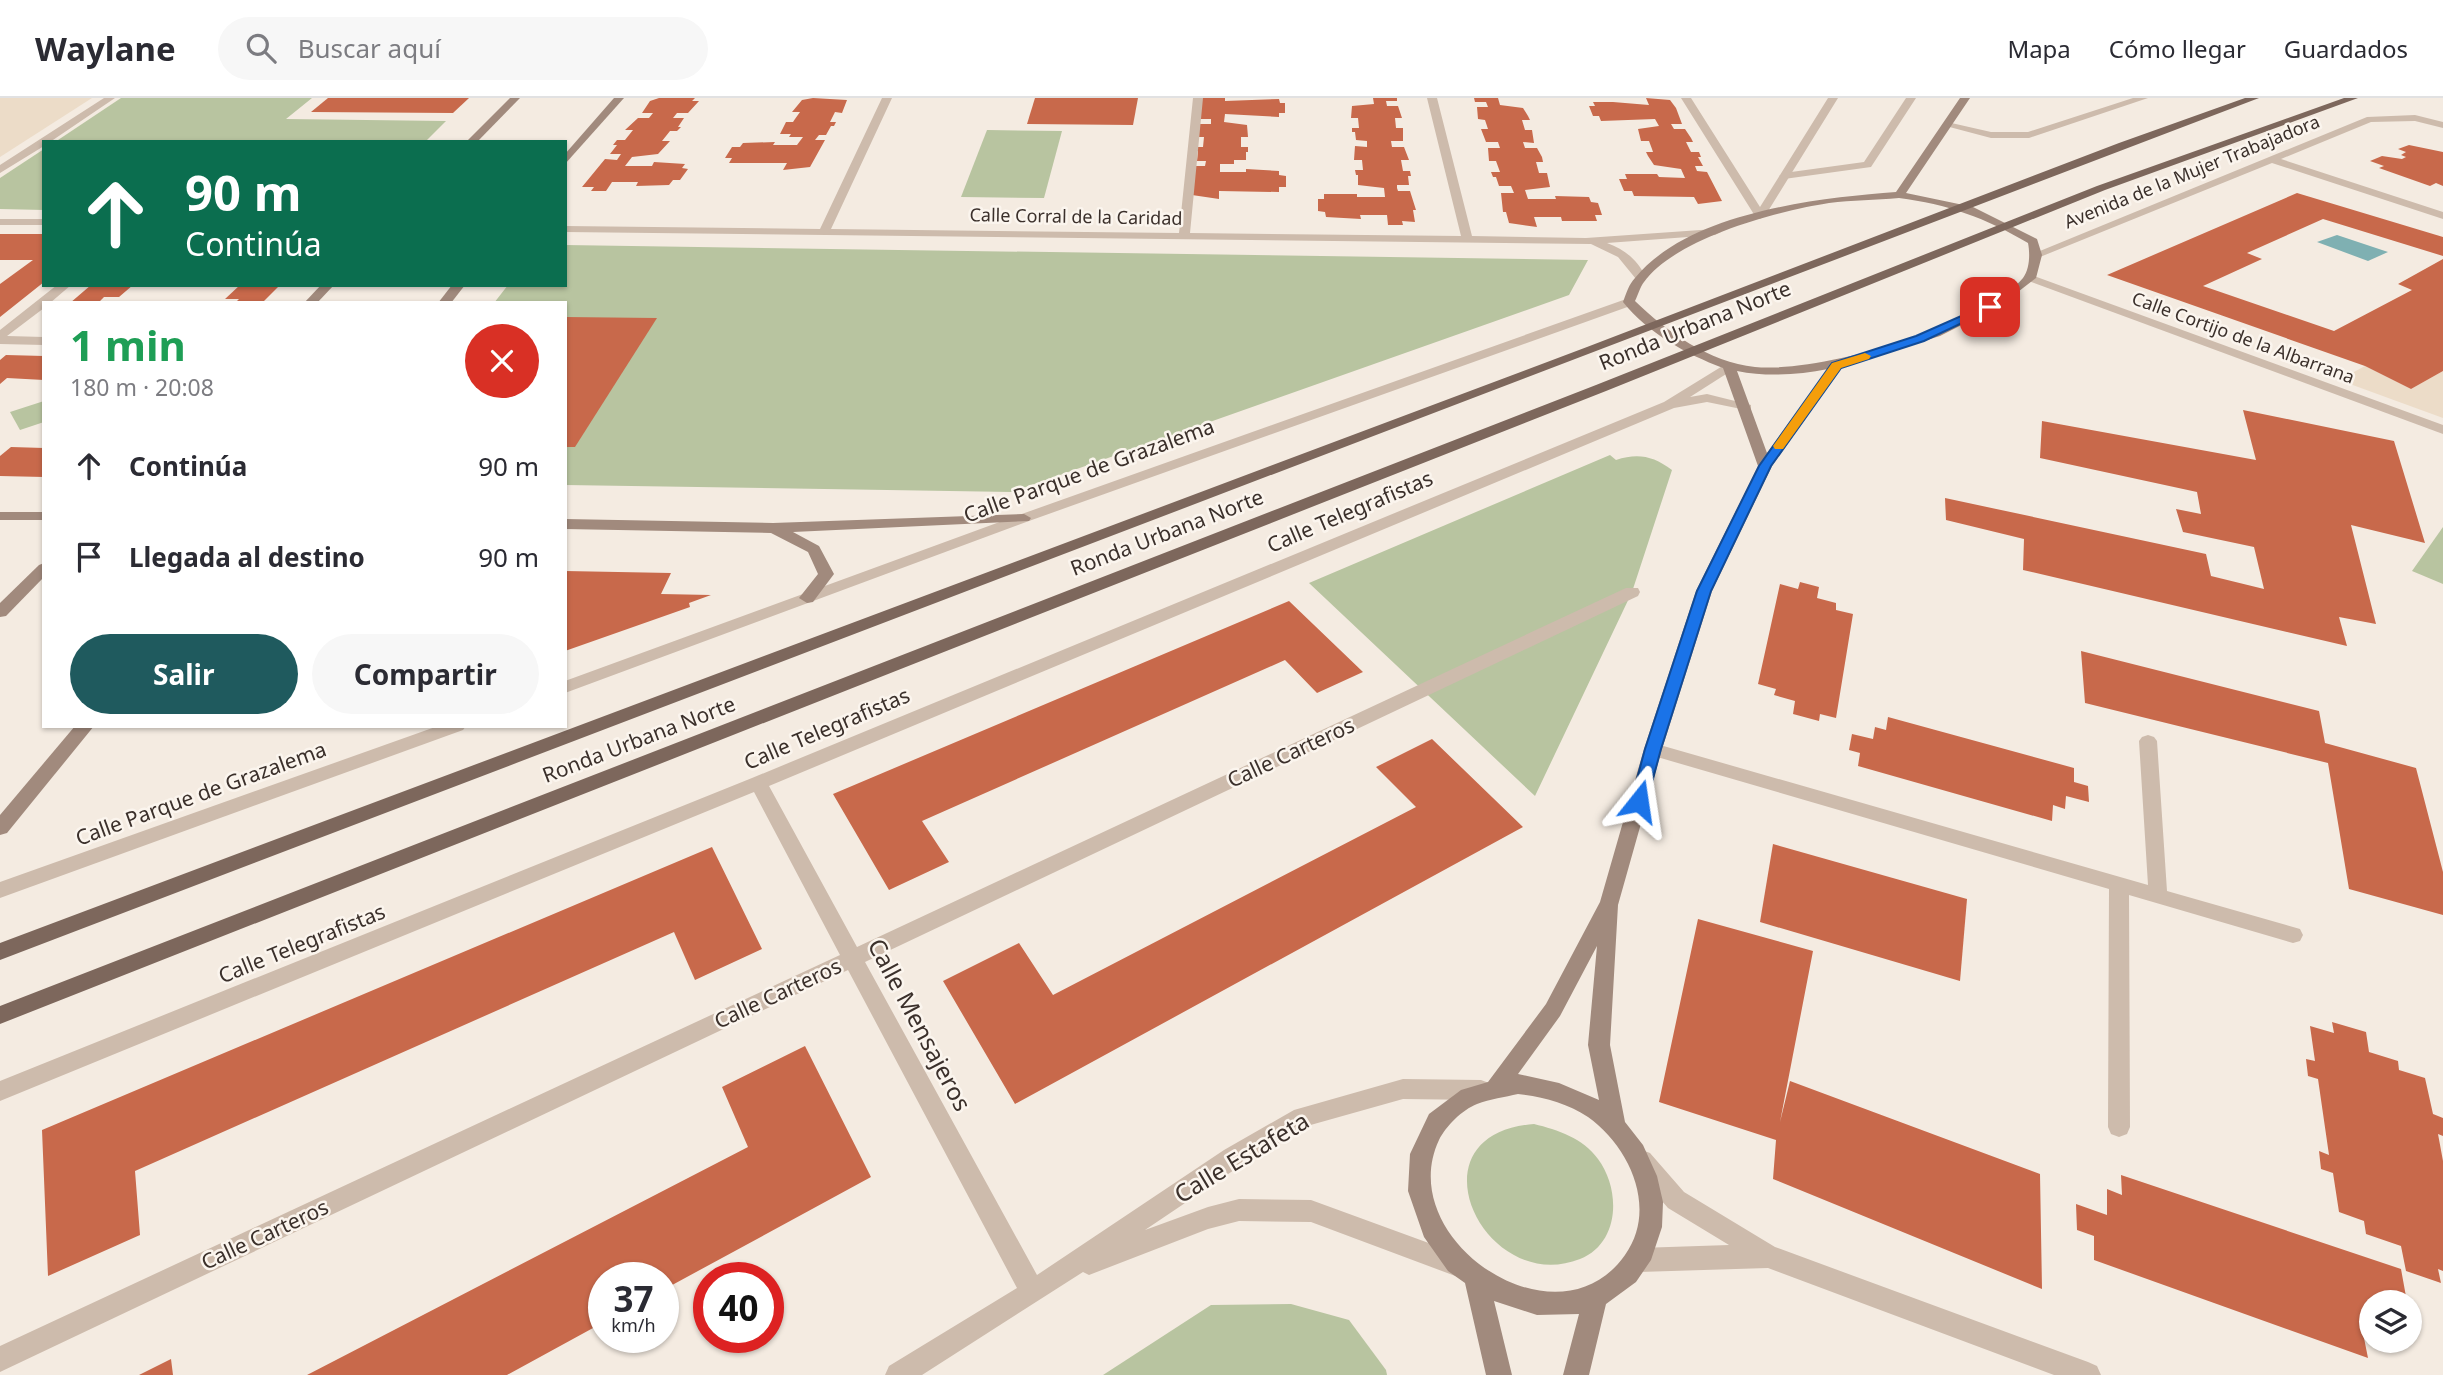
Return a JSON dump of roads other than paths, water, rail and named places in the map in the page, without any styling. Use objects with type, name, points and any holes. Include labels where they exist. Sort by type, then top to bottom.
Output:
[{"type":"main road","name":"Ronda Urbana Norte","points":[[0,952],[1653,327],[2123,145],[2255,98]]},
{"type":"main road","name":"Ronda Urbana Norte","points":[[0,1015],[2101,188],[2353,98]]},
{"type":"street","points":[[46,140],[110,98]]},
{"type":"street","points":[[473,140],[515,98]]},
{"type":"street","points":[[567,159],[619,98]]},
{"type":"street","points":[[824,232],[887,98]]},
{"type":"street","points":[[1184,236],[1198,98]]},
{"type":"street","points":[[1432,98],[1466,239]]},
{"type":"street","points":[[1686,98],[1759,216]]},
{"type":"street","points":[[1759,216],[1833,98]]},
{"type":"street","points":[[1784,176],[1867,164],[1911,98]]},
{"type":"street","points":[[1899,195],[1965,98]]},
{"type":"street","points":[[1947,125],[1991,135],[2029,135],[2143,98]]},
{"type":"street","name":"Avenida de la Mujer Trabajadora","points":[[2036,255],[2370,119],[2415,118],[2443,125]]},
{"type":"street","points":[[0,170],[42,143]]},
{"type":"street","points":[[2271,159],[2443,216]]},
{"type":"street","points":[[1899,195],[1931,198],[1967,206],[2033,241],[2036,255],[2030,278],[1990,307],[1920,339],[1836,365],[1783,372],[1729,366],[1653,327],[1629,302],[1632,289],[1640,276],[1671,251],[1715,232],[1759,216],[1828,201],[1899,195]]},
{"type":"street","points":[[0,222],[42,222]]},
{"type":"street","name":"Calle Corral de la Caridad","points":[[567,229],[1586,241],[1715,232]]},
{"type":"street","name":"Calle Corral de la Caridad","points":[[1586,241],[1611,248],[1628,257],[1640,276]]},
{"type":"street","name":"Calle Cortijo de la Albarrana","points":[[2030,278],[2443,430]]},
{"type":"street","points":[[45,301],[63,287]]},
{"type":"street","points":[[312,301],[326,287]]},
{"type":"street","points":[[446,301],[457,287]]},
{"type":"street","name":"Calle Parque de Grazalema","points":[[567,686],[1024,518],[1629,302]]},
{"type":"street","points":[[0,338],[42,304]]},
{"type":"street","points":[[0,338],[42,341]]},
{"type":"street","points":[[1615,1127],[1599,1045],[1610,902],[1653,749],[1704,591],[1765,466],[1836,365]]},
{"type":"street","points":[[1669,405],[1729,366]]},
{"type":"street","points":[[1729,366],[1765,466]]},
{"type":"street","points":[[1669,405],[1707,398],[1746,408]]},
{"type":"street","name":"Calle Telegrafistas","points":[[0,1091],[758,783],[1669,405]]},
{"type":"street","points":[[0,516],[42,516]]},
{"type":"street","points":[[567,524],[773,528],[1024,518]]},
{"type":"street","points":[[773,528],[814,549],[826,574],[807,598]]},
{"type":"street","points":[[0,612],[42,570]]},
{"type":"street","name":"Calle Carteros","points":[[0,1359],[1632,592]]},
{"type":"street","points":[[0,828],[83,728]]},
{"type":"street","name":"Calle Parque de Grazalema","points":[[0,890],[451,728]]},
{"type":"street","points":[[2148,741],[2158,896]]},
{"type":"street","points":[[1653,749],[2293,935]]},
{"type":"street","name":"Calle Mensajeros","points":[[758,783],[1033,1292]]},
{"type":"street","points":[[2119,884],[2119,1127]]},
{"type":"street","points":[[1610,902],[1553,1010],[1489,1088],[1446,1111],[1425,1143],[1418,1183],[1422,1205],[1442,1247],[1467,1272],[1499,1292],[1523,1301],[1548,1305],[1573,1303],[1596,1297],[1621,1282],[1639,1260],[1650,1235],[1653,1208],[1648,1179],[1635,1153]]},
{"type":"street","points":[[1489,1088],[1538,1086],[1580,1101],[1615,1127],[1676,1200],[1768,1256],[2088,1375]]},
{"type":"street","name":"Calle Estafeta","points":[[898,1375],[1063,1273],[1232,1158],[1302,1117],[1403,1089],[1489,1088]]},
{"type":"street","name":"Calle Estafeta","points":[[1063,1273],[1208,1218],[1239,1210],[1311,1211],[1467,1272]]},
{"type":"street","points":[[1639,1260],[1768,1256]]},
{"type":"street","points":[[1467,1272],[1499,1375]]},
{"type":"street","points":[[1576,1375],[1596,1297]]},
{"type":"water","points":[[2337,235],[2388,252],[2368,261],[2317,242]]}]
